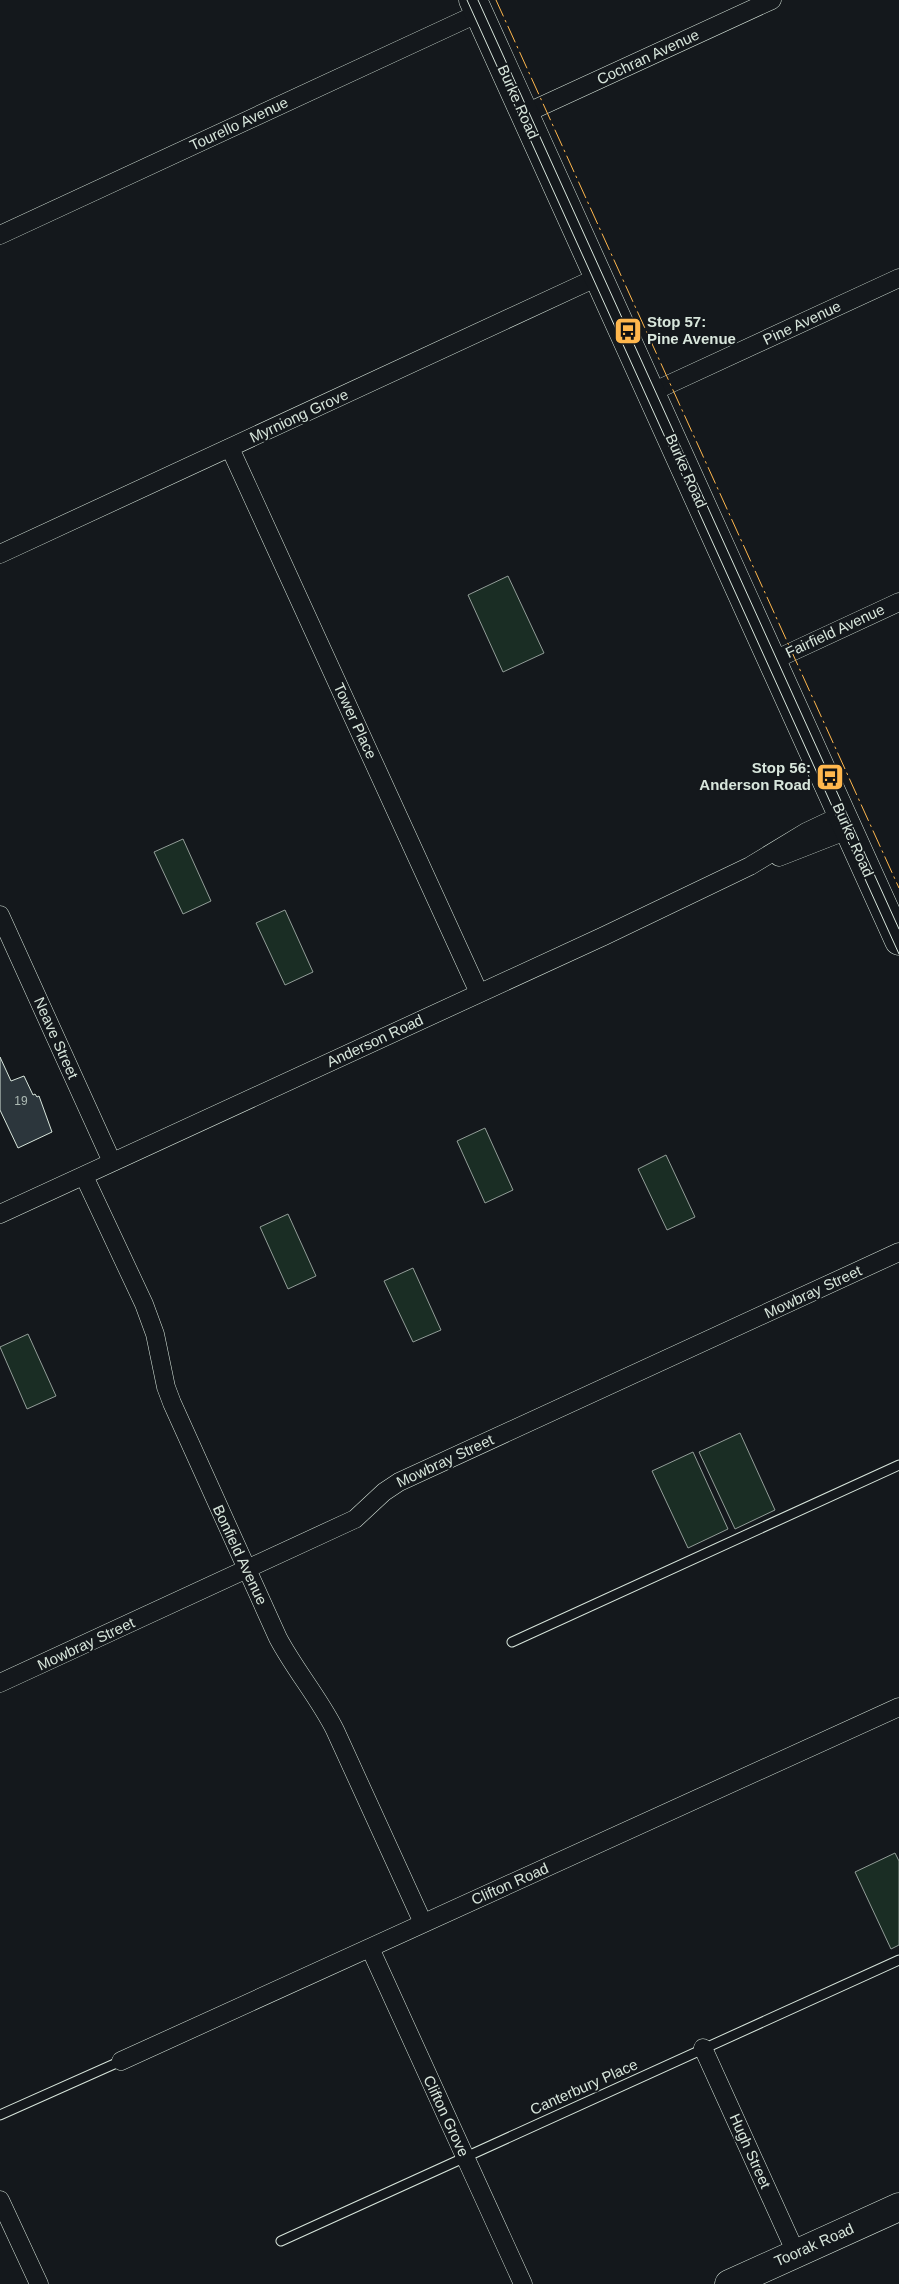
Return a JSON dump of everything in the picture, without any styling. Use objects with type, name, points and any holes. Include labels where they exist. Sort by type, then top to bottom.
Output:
[{"type":"main road","name":"Burke Road","points":[[476,7],[899,941]]},
{"type":"main road","name":"Toorak Road","points":[[729,2284],[899,2207]]},
{"type":"street","name":"Cochran Avenue","points":[[524,114],[772,0]]},
{"type":"street","name":"Tourello Avenue","points":[[0,235],[476,7]]},
{"type":"street","name":"Myrniong Grove","points":[[0,554],[598,277]]},
{"type":"street","name":"Pine Avenue","points":[[650,393],[899,278]]},
{"type":"street","name":"Tower Place","points":[[230,448],[479,993]]},
{"type":"street","name":"Fairfield Avenue","points":[[772,661],[899,602]]},
{"type":"street","name":"Anderson Road","points":[[0,1214],[750,866],[810,846],[845,823]]},
{"type":"street","name":"Neave Street","points":[[0,915],[112,1162]]},
{"type":"street","name":"Bonfield Avenue","points":[[84,1176],[144,1304],[157,1340],[166,1387],[172,1404],[286,1652],[332,1724],[423,1923]]},
{"type":"street","name":"Mowbray Street","points":[[0,1684],[355,1519],[384,1492],[399,1482],[899,1252]]},
{"type":"street","name":"Clifton Road","points":[[121,2061],[899,1707]]},
{"type":"street","name":"Clifton Grove","points":[[370,1948],[523,2284]]},
{"type":"street","name":"Hugh Street","points":[[704,2048],[796,2253]]},
{"type":"street","points":[[0,2200],[35,2282]]},
{"type":"lane","points":[[512,1642],[899,1465]]},
{"type":"lane","name":"Canterbury Place","points":[[281,2240],[899,1960]]},
{"type":"lane","points":[[0,2115],[121,2061]]},
{"type":"green space","points":[[508,576],[544,653],[503,672],[468,595]]},
{"type":"green space","points":[[183,839],[211,901],[183,914],[154,852]]},
{"type":"green space","points":[[285,910],[313,972],[285,985],[256,923]]},
{"type":"green space","points":[[485,1128],[513,1190],[485,1203],[457,1141]]},
{"type":"green space","points":[[666,1155],[695,1217],[667,1230],[638,1169]]},
{"type":"green space","points":[[288,1214],[316,1276],[288,1289],[260,1227]]},
{"type":"green space","points":[[413,1268],[441,1330],[413,1342],[384,1281]]},
{"type":"green space","points":[[28,1334],[56,1396],[27,1409],[0,1347]]},
{"type":"green space","points":[[740,1433],[775,1510],[735,1529],[699,1452]]},
{"type":"green space","points":[[693,1452],[728,1529],[688,1548],[652,1471]]},
{"type":"green space","points":[[895,1853],[899,1861],[899,1945],[891,1949],[855,1872]]},
{"type":"building","points":[[0,1057],[11,1081],[24,1076],[33,1095],[39,1096],[52,1132],[18,1148],[0,1110]]},
{"type":"tram line","points":[[467,0],[899,954]]},
{"type":"tram line","points":[[478,0],[899,929]]},
{"type":"power","points":[[496,0],[899,888]]},
{"type":"place","name":"Stop 57: Pine Avenue","points":[[628,331]]},
{"type":"place","name":"Stop 56: Anderson Road","points":[[830,777]]}]
